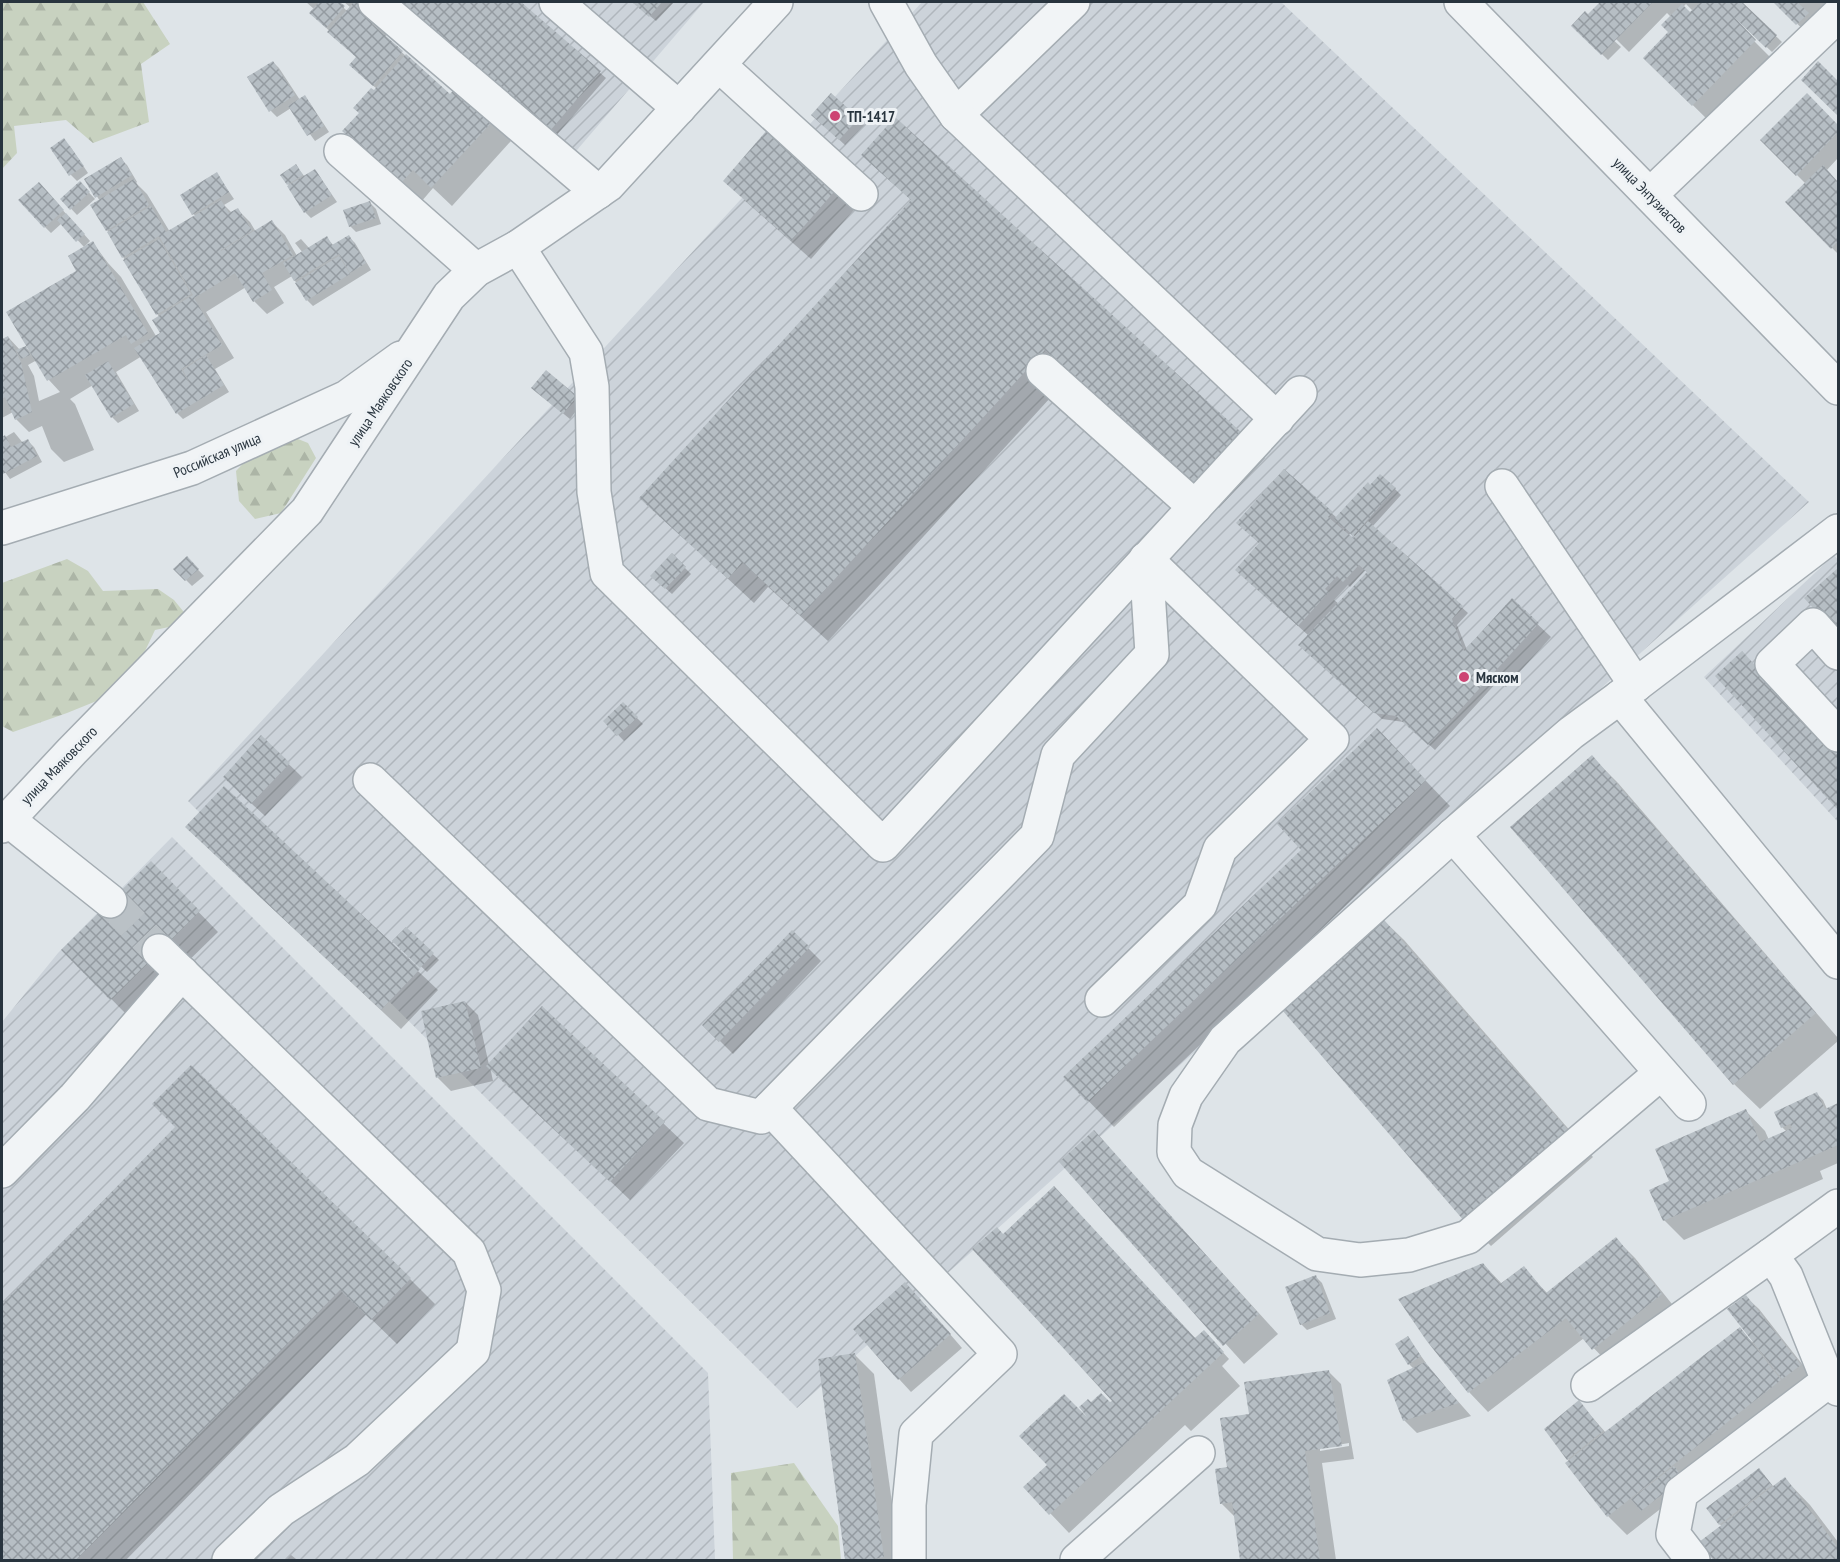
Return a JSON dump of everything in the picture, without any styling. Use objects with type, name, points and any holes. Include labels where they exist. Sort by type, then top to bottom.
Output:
[{"type":"street","points":[[375,2],[598,192]]},
{"type":"street","points":[[556,2],[679,108]]},
{"type":"street","name":"улица Маяковского","points":[[4,823],[307,512],[449,296],[476,270],[518,247],[608,185],[774,2]]},
{"type":"street","points":[[886,2],[921,65],[956,115],[1277,419]]},
{"type":"street","points":[[956,115],[1073,2]]},
{"type":"street","name":"улица Энтузиастов","points":[[1461,2],[1839,388]]},
{"type":"street","points":[[1650,195],[1839,15]]},
{"type":"street","points":[[718,64],[861,194]]},
{"type":"street","points":[[341,151],[476,270]]},
{"type":"street","points":[[518,247],[586,352],[592,387],[594,492],[607,573],[883,845],[1300,393]]},
{"type":"street","name":"Российская улица","points":[[2,528],[192,468],[347,397],[417,347]]},
{"type":"street","points":[[1043,371],[1195,507]]},
{"type":"street","points":[[1502,486],[1628,691],[1839,962]]},
{"type":"street","points":[[1661,1073],[1468,1238],[1409,1255],[1360,1260],[1317,1254],[1188,1173],[1174,1152],[1175,1125],[1186,1096],[1225,1040],[1453,835],[1571,733],[1839,531]]},
{"type":"street","points":[[1102,1000],[1200,905],[1220,849],[1332,739],[1146,559]]},
{"type":"street","points":[[370,780],[708,1104],[761,1117],[1037,836],[1058,755],[1152,654],[1146,559]]},
{"type":"street","points":[[1839,653],[1813,625],[1772,664],[1839,735]]},
{"type":"street","points":[[4,823],[110,901]]},
{"type":"street","points":[[1453,835],[1689,1104]]},
{"type":"street","points":[[2,1171],[75,1097],[170,962],[469,1252],[484,1290],[473,1351],[357,1460],[281,1510],[228,1560]]},
{"type":"street","points":[[770,1108],[1000,1354],[916,1434],[909,1505],[909,1560]]},
{"type":"street","points":[[1588,1385],[1839,1206]]},
{"type":"street","points":[[1693,1560],[1673,1534],[1681,1493],[1835,1384],[1823,1368],[1786,1276],[1772,1255]]},
{"type":"street","points":[[1077,1560],[1198,1453]]},
{"type":"shaded area","points":[[374,2],[704,2],[565,164]]},
{"type":"shaded area","points":[[922,2],[1281,2],[1809,502],[797,1408],[188,801]]},
{"type":"shaded area","points":[[1834,555],[1838,560],[1838,822],[1704,677]]},
{"type":"shaded area","points":[[172,837],[708,1373],[715,1560],[2,1560],[2,1022],[58,953]]},
{"type":"green space","points":[[2,2],[143,2],[170,44],[141,64],[149,122],[93,143],[66,120],[14,126],[17,153],[2,169]]},
{"type":"green space","points":[[293,437],[308,443],[316,458],[281,513],[255,519],[239,501],[236,471],[255,451]]},
{"type":"green space","points":[[67,559],[88,571],[103,591],[158,589],[174,600],[192,622],[155,630],[136,670],[104,698],[13,732],[2,726],[2,583]]},
{"type":"green space","points":[[794,1463],[838,1526],[841,1560],[733,1560],[731,1473]]},
{"type":"building","points":[[319,2],[340,2],[345,6],[326,28],[309,13]]},
{"type":"building","points":[[354,2],[363,2],[381,14],[372,24],[403,51],[373,86],[349,65],[356,57],[327,32]]},
{"type":"building","points":[[397,2],[521,2],[601,71],[549,132]]},
{"type":"building","points":[[632,2],[662,2],[649,17]]},
{"type":"building","points":[[1600,2],[1653,2],[1601,55],[1571,26],[1585,11],[1588,14]]},
{"type":"building","points":[[1701,2],[1742,2],[1777,35],[1766,48],[1733,16],[1756,40],[1692,106],[1643,58],[1668,32],[1661,25],[1682,4],[1690,12]]},
{"type":"building","points":[[1773,2],[1797,2],[1809,13],[1796,25]]},
{"type":"building","points":[[406,54],[450,94],[456,87],[493,121],[431,188],[413,170],[400,184],[342,131],[359,113],[353,108],[371,88],[374,90]]},
{"type":"building","points":[[273,61],[295,95],[269,112],[247,77]]},
{"type":"building","points":[[1818,61],[1838,81],[1838,116],[1801,80]]},
{"type":"building","name":"ТП-1417","points":[[831,93],[859,118],[839,140],[811,115]]},
{"type":"building","points":[[1807,93],[1838,125],[1838,132],[1796,176],[1760,140]]},
{"type":"building","points":[[305,95],[324,126],[307,136],[288,106]]},
{"type":"building","points":[[895,117],[1241,432],[1193,483],[1045,350],[801,616],[742,562],[728,579],[639,498],[911,200],[861,155]]},
{"type":"building","points":[[773,123],[841,184],[791,241],[723,181]]},
{"type":"building","points":[[64,138],[84,166],[69,176],[50,148]]},
{"type":"building","points":[[121,157],[132,175],[95,198],[84,179]]},
{"type":"building","points":[[296,164],[303,175],[287,185],[280,175]]},
{"type":"building","points":[[1823,165],[1838,182],[1838,241],[1831,249],[1785,202]]},
{"type":"building","points":[[315,169],[332,195],[304,213],[287,186]]},
{"type":"building","points":[[217,172],[229,192],[192,215],[180,195]]},
{"type":"building","points":[[134,179],[149,205],[106,231],[90,205]]},
{"type":"building","points":[[80,181],[90,192],[70,210],[60,199]]},
{"type":"building","points":[[39,182],[64,210],[44,228],[18,200]]},
{"type":"building","points":[[221,200],[229,213],[238,208],[252,231],[221,251],[272,220],[293,255],[262,273],[272,290],[253,302],[235,273],[194,298],[222,345],[181,369],[191,386],[183,370],[206,355],[224,385],[176,414],[134,348],[160,333],[152,320],[193,295],[159,236],[122,258],[107,232],[151,206],[166,232]]},
{"type":"building","points":[[370,201],[376,218],[349,227],[343,210]]},
{"type":"building","points":[[66,213],[85,234],[76,242],[57,220]]},
{"type":"building","points":[[349,235],[366,263],[350,273],[339,254],[294,281],[283,263],[327,236],[332,245]]},
{"type":"building","points":[[159,239],[191,294],[156,315],[123,260]]},
{"type":"building","points":[[93,241],[148,333],[131,344],[126,335],[47,381],[6,312],[76,271],[68,256]]},
{"type":"building","points":[[339,256],[350,274],[306,301],[295,283]]},
{"type":"building","points":[[8,336],[21,362],[32,412],[15,420],[5,397],[2,399],[2,339]]},
{"type":"building","points":[[26,346],[30,355],[21,359],[16,350]]},
{"type":"building","points":[[108,361],[134,404],[111,418],[85,375]]},
{"type":"building","points":[[546,370],[577,396],[563,414],[531,388]]},
{"type":"building","points":[[5,435],[11,447],[28,439],[37,456],[3,474],[2,437]]},
{"type":"building","points":[[1284,469],[1333,512],[1328,517],[1353,538],[1368,521],[1463,606],[1452,619],[1464,651],[1512,598],[1539,623],[1428,745],[1396,716],[1374,713],[1298,645],[1367,572],[1359,565],[1343,582],[1337,576],[1325,589],[1329,592],[1298,626],[1235,570],[1259,543],[1236,523]]},
{"type":"building","points":[[1380,474],[1396,488],[1353,536],[1334,519],[1368,482],[1370,485]]},
{"type":"building","points":[[672,553],[686,567],[665,589],[650,576]]},
{"type":"building","points":[[187,556],[199,569],[185,581],[173,569]]},
{"type":"building","points":[[1838,568],[1838,635],[1804,598]]},
{"type":"building","points":[[1742,651],[1838,755],[1838,810],[1715,676]]},
{"type":"building","points":[[623,702],[638,717],[617,736],[603,721]]},
{"type":"building","points":[[1377,728],[1426,780],[1087,1102],[1063,1077],[1301,850],[1277,824]]},
{"type":"building","points":[[261,735],[290,763],[251,804],[223,777]]},
{"type":"building","points":[[1592,755],[1816,1013],[1733,1085],[1510,827]]},
{"type":"building","points":[[224,786],[420,969],[381,1010],[185,827]]},
{"type":"building","points":[[151,861],[200,911],[110,1000],[61,950]]},
{"type":"building","points":[[1378,913],[1569,1131],[1465,1222],[1276,1003]]},
{"type":"building","points":[[406,927],[434,953],[420,968],[392,941]]},
{"type":"building","points":[[792,930],[810,947],[719,1042],[702,1025]]},
{"type":"building","points":[[465,1001],[481,1068],[436,1078],[421,1011]]},
{"type":"building","points":[[542,1006],[665,1122],[610,1182],[486,1066]]},
{"type":"building","points":[[191,1065],[411,1278],[371,1320],[340,1290],[76,1560],[2,1560],[2,1304],[175,1127],[152,1104]]},
{"type":"building","points":[[1817,1092],[1825,1109],[1838,1103],[1838,1145],[1663,1221],[1649,1190],[1669,1181],[1655,1149],[1746,1109],[1760,1142],[1792,1128],[1790,1124],[1781,1128],[1774,1112]]},
{"type":"building","points":[[1094,1130],[1259,1314],[1223,1346],[1059,1162]]},
{"type":"building","points":[[1054,1186],[1195,1338],[1204,1330],[1224,1352],[1049,1515],[1023,1487],[1047,1465],[1019,1436],[1064,1394],[1087,1417],[1079,1407],[1088,1399],[1091,1402],[1101,1393],[1110,1402],[1112,1401],[972,1249],[997,1227],[1003,1234]]},
{"type":"building","points":[[1616,1237],[1662,1294],[1592,1350],[1566,1318],[1468,1393],[1426,1340],[1398,1299],[1483,1263],[1500,1284],[1524,1266],[1546,1293]]},
{"type":"building","points":[[1316,1275],[1330,1313],[1300,1325],[1285,1287]]},
{"type":"building","points":[[905,1282],[951,1334],[898,1380],[853,1329]]},
{"type":"building","points":[[1746,1295],[1801,1365],[1782,1379],[1727,1309]]},
{"type":"building","points":[[1740,1327],[1781,1380],[1607,1517],[1565,1463]]},
{"type":"building","points":[[1408,1336],[1421,1356],[1408,1365],[1395,1344]]},
{"type":"building","points":[[855,1353],[884,1557],[869,1560],[845,1560],[818,1359]]},
{"type":"building","points":[[1425,1362],[1459,1403],[1403,1421],[1387,1380]]},
{"type":"building","points":[[1329,1370],[1342,1446],[1305,1451],[1320,1560],[1240,1560],[1232,1502],[1220,1504],[1215,1469],[1227,1467],[1220,1418],[1249,1414],[1244,1382]]},
{"type":"building","points":[[1579,1400],[1603,1431],[1567,1460],[1544,1429]]},
{"type":"building","points":[[1674,1466],[1683,1478],[1641,1511],[1631,1499]]},
{"type":"building","points":[[1759,1468],[1772,1485],[1719,1525],[1706,1508]]},
{"type":"building","points":[[1785,1477],[1838,1548],[1838,1560],[1713,1560],[1699,1542]]},
{"type":"tunnel","points":[[110,901],[159,951]]},
{"type":"place","name":"ТП-1417","points":[[835,116]]},
{"type":"place","name":"Мяском","points":[[1464,677]]}]
